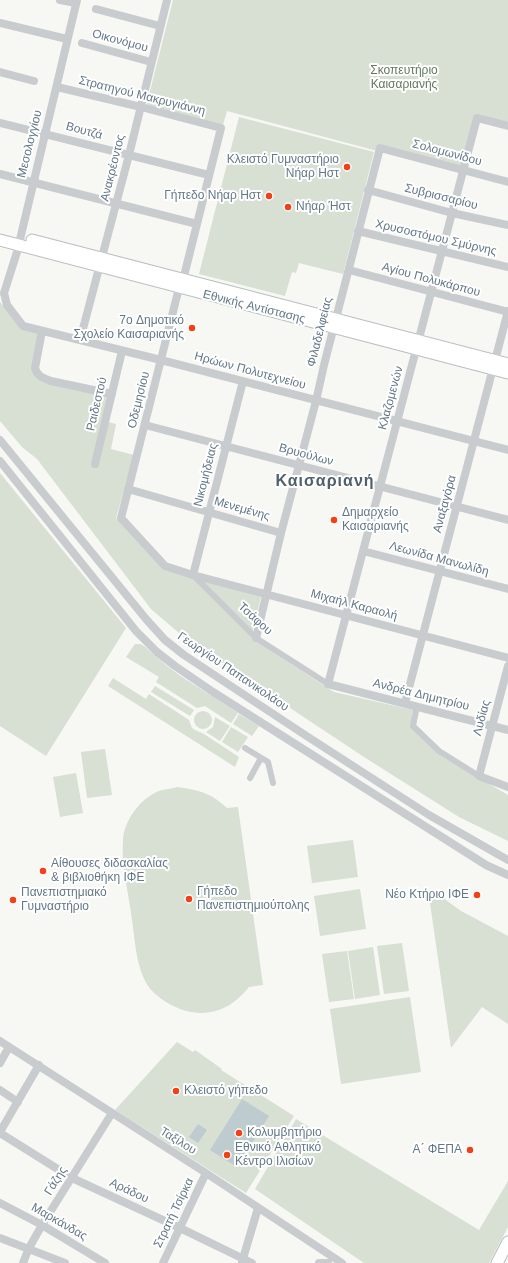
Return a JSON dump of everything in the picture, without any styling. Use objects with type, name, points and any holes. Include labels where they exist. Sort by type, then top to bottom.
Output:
[{"type":"main road","name":"Εθνικής Αντίστασης","points":[[0,233],[20,241],[100,263],[494,365],[508,373]]},
{"type":"main road","name":"Εθνικής Αντίστασης","points":[[0,240],[20,241]]},
{"type":"main road","name":"Εθνικής Αντίστασης","points":[[494,365],[508,364]]},
{"type":"main road","points":[[497,1263],[508,1242]]},
{"type":"street","points":[[60,0],[76,2]]},
{"type":"street","name":"Ανακρέοντος","points":[[80,340],[129,155],[166,0]]},
{"type":"street","name":"Μεσολογγίου","points":[[2,292],[20,241],[76,2]]},
{"type":"street","points":[[96,9],[160,26]]},
{"type":"street","points":[[0,23],[67,39]]},
{"type":"street","name":"Οικονόμου","points":[[82,43],[151,62]]},
{"type":"street","points":[[0,72],[34,81]]},
{"type":"street","name":"Στρατηγού Μακρυγιάννη","points":[[57,87],[221,128]]},
{"type":"street","name":"Κλαζομενών","points":[[328,684],[477,118],[508,126]]},
{"type":"street","name":"Βουτζά","points":[[0,123],[209,175]]},
{"type":"street","name":"Οδεμησίου","points":[[121,518],[221,128]]},
{"type":"street","name":"Σολομωνίδου","points":[[380,148],[508,182]]},
{"type":"street","name":"Φιλαδελφείας","points":[[256,638],[281,533],[380,148]]},
{"type":"street","points":[[0,174],[197,224]]},
{"type":"street","name":"Συβρισσαρίου","points":[[368,190],[508,225]]},
{"type":"street","name":"Χρυσοστόμου Σμύρνης","points":[[358,231],[508,267]]},
{"type":"street","name":"Αγίου Πολυκάρπου","points":[[349,270],[508,312]]},
{"type":"street","name":"Ηρώων Πολυτεχνείου","points":[[2,292],[7,305],[23,326],[161,360],[508,450]]},
{"type":"street","name":"Αναξαγόρα","points":[[405,703],[508,312]]},
{"type":"street","points":[[42,331],[35,368],[36,373],[42,378],[51,381],[112,394]]},
{"type":"street","name":"Ραιδεστού","points":[[95,464],[122,351]]},
{"type":"street","name":"Νικομήδειας","points":[[193,575],[243,381]]},
{"type":"street","name":"Βρυούλων","points":[[145,425],[508,520]]},
{"type":"street","name":"Γεωργίου Παπανικολάου","points":[[0,440],[146,619],[165,640],[184,655],[343,760],[429,815],[508,860]]},
{"type":"street","points":[[0,461],[136,631],[156,652],[212,692],[376,796],[486,865],[508,875]]},
{"type":"street","name":"Μενεμένης","points":[[128,489],[281,533]]},
{"type":"street","name":"Μιχαήλ Καραολή","points":[[121,518],[165,566],[193,575],[508,658]]},
{"type":"street","name":"Λεωνίδα Μανωλίδη","points":[[363,551],[508,589]]},
{"type":"street","name":"Τσάφου","points":[[193,575],[256,638],[328,684]]},
{"type":"street","name":"Λυδίας","points":[[479,776],[508,666]]},
{"type":"street","name":"Ανδρέα Δημητρίου","points":[[328,684],[508,730]]},
{"type":"street","points":[[417,706],[413,726],[439,751],[479,776],[508,787]]},
{"type":"street","points":[[245,748],[265,758],[268,762],[274,783]]},
{"type":"street","points":[[250,778],[265,758]]},
{"type":"street","name":"Ταξίλου","points":[[0,1041],[206,1173],[342,1263]]},
{"type":"street","points":[[0,1063],[9,1047]]},
{"type":"street","points":[[0,1132],[39,1065]]},
{"type":"street","points":[[0,1090],[18,1102]]},
{"type":"street","name":"Γάζης","points":[[23,1263],[29,1248],[42,1225],[112,1113]]},
{"type":"street","name":"Αράδου","points":[[0,1132],[72,1178],[180,1228],[242,1261],[252,1263]]},
{"type":"street","name":"Στρατή Τσίρκα","points":[[163,1263],[206,1173]]},
{"type":"street","name":"Μαρκάνδας","points":[[0,1203],[42,1225],[105,1263]]},
{"type":"street","points":[[242,1261],[258,1208]]},
{"type":"street","points":[[0,1238],[65,1263]]},
{"type":"street","points":[[319,1263],[328,1263]]},
{"type":"green space","name":"Σκοπευτήριο Καισαριανής","points":[[173,0],[508,0],[508,123],[475,114],[460,173],[227,111],[223,125],[146,107]]},
{"type":"green space","name":"Νήαρ Ήστ","points":[[239,117],[374,152],[343,274],[299,263],[296,273],[292,272],[285,296],[199,274]]},
{"type":"green space","points":[[0,302],[22,328],[40,333],[34,373],[108,395],[103,421],[116,424],[111,449],[134,455],[116,518],[163,568],[261,597],[251,638],[334,692],[413,710],[411,728],[443,757],[508,795],[508,841],[459,817],[364,757],[186,639],[151,609],[37,459],[22,447],[0,421]]},
{"type":"green space","points":[[0,473],[126,628],[46,756],[0,726]]},
{"type":"green space","points":[[135,644],[144,646],[182,677],[238,713],[231,723],[205,706],[197,708],[156,682],[159,677],[126,657]]},
{"type":"green space","points":[[113,678],[146,699],[149,694],[189,720],[192,728],[239,757],[235,767],[108,686]]},
{"type":"green space","points":[[155,686],[194,710],[190,716],[151,692]]},
{"type":"green space","points":[[199,711],[207,711],[212,716],[210,727],[207,729],[199,729],[194,724],[194,716]]},
{"type":"green space","points":[[239,714],[259,726],[252,736],[233,724]]},
{"type":"green space","points":[[215,717],[230,726],[220,741],[206,732],[213,727]]},
{"type":"green space","points":[[231,727],[248,737],[238,752],[222,742]]},
{"type":"green space","points":[[105,749],[112,795],[87,798],[81,752]]},
{"type":"green space","points":[[76,773],[83,813],[60,817],[53,777]]},
{"type":"green space","points":[[177,787],[192,789],[204,793],[216,799],[227,808],[238,807],[263,985],[249,987],[231,1004],[211,1012],[189,1012],[166,1002],[156,995],[148,986],[144,978],[140,969],[136,951],[124,867],[124,832],[130,818],[140,804],[152,794]]},
{"type":"green space","points":[[353,840],[358,877],[312,883],[307,846]]},
{"type":"green space","points":[[360,889],[366,929],[320,936],[314,896]]},
{"type":"green space","points":[[436,893],[461,911],[508,936],[508,1024],[482,1007],[451,1048],[430,903]]},
{"type":"green space","points":[[402,943],[409,991],[384,994],[377,946]]},
{"type":"green space","points":[[373,947],[380,995],[355,999],[348,951]]},
{"type":"green space","points":[[347,951],[354,999],[329,1002],[322,954]]},
{"type":"green space","points":[[410,997],[421,1072],[341,1084],[330,1009]]},
{"type":"green space","name":"Εθνικό Αθλητικό Κέντρο Ιλισίων","points":[[177,1042],[193,1052],[195,1050],[222,1069],[221,1070],[294,1116],[246,1193],[115,1110]]},
{"type":"green space","points":[[296,1119],[479,1230],[508,1181],[508,1227],[489,1263],[364,1263],[255,1189]]},
{"type":"shaded area","name":"Κολυμβητήριο","points":[[242,1099],[269,1116],[237,1167],[210,1150]]},
{"type":"shaded area","points":[[198,1124],[207,1130],[198,1143],[189,1137]]},
{"type":"place","name":"Κλειστό Γυμναστήριο Νήαρ Ηστ","points":[[347,167]]},
{"type":"place","name":"Γήπεδο Νήαρ Ηστ","points":[[269,196]]},
{"type":"place","name":"Νήαρ Ήστ","points":[[288,207]]},
{"type":"place","name":"7ο Δημοτικό Σχολείο Καισαριανής","points":[[192,328]]},
{"type":"place","name":"Δημαρχείο Καισαριανής","points":[[334,520]]},
{"type":"place","name":"Αίθουσες διδασκαλίας & βιβλιοθήκη ΙΦΕ","points":[[43,871]]},
{"type":"place","name":"Νέο Κτήριο ΙΦΕ","points":[[477,895]]},
{"type":"place","name":"Γήπεδο Πανεπιστημιούπολης","points":[[189,899]]},
{"type":"place","name":"Πανεπιστημιακό Γυμναστήριο","points":[[13,900]]},
{"type":"place","name":"Κλειστό γήπεδο","points":[[176,1091]]},
{"type":"place","name":"Κολυμβητήριο","points":[[239,1133]]},
{"type":"place","name":"Α΄ ΦΕΠΑ","points":[[470,1150]]},
{"type":"place","name":"Εθνικό Αθλητικό Κέντρο Ιλισίων","points":[[227,1155]]},
{"type":"district","name":"Καισαριανή","points":[[325,482]]}]
